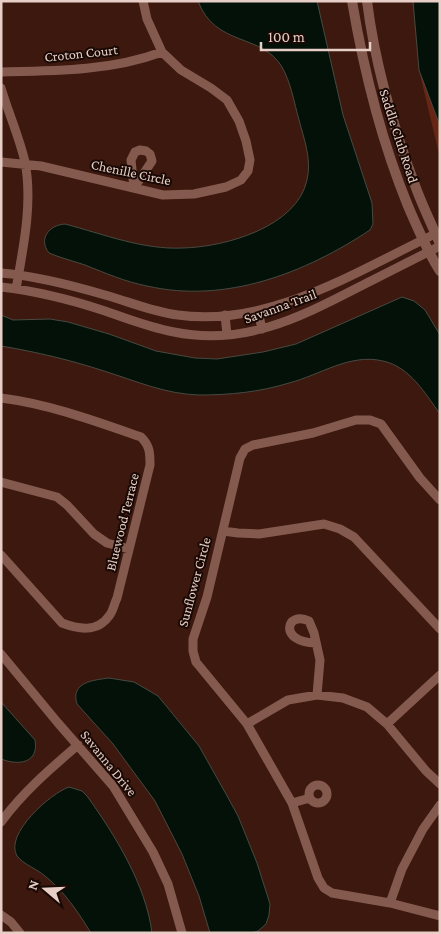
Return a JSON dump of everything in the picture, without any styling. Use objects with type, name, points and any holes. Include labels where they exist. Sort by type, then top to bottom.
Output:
[{"type":"street","name":"Chenille Circle","points":[[1,162],[25,163],[163,195],[194,194],[233,184],[241,180],[248,171],[250,160],[239,121],[226,100],[211,88],[181,70],[162,52],[147,19],[143,1]]},
{"type":"street","name":"Saddle Club Road","points":[[352,1],[360,47],[374,107],[391,162],[422,240],[440,272]]},
{"type":"street","name":"Saddle Club Road","points":[[367,1],[378,67],[392,119],[416,189],[440,245]]},
{"type":"street","name":"Croton Court","points":[[1,72],[41,72],[90,68],[141,60],[162,52]]},
{"type":"street","points":[[1,88],[25,163],[26,218],[16,289]]},
{"type":"street","name":"Savanna Trail","points":[[1,273],[60,282],[154,311],[180,316],[225,315],[272,308],[321,289],[436,234]]},
{"type":"street","name":"Savanna Trail","points":[[1,287],[102,310],[175,333],[205,336],[240,335],[262,330],[306,314],[440,245]]},
{"type":"street","points":[[258,310],[262,330]]},
{"type":"street","points":[[225,315],[227,335]]},
{"type":"street","name":"Bluewood Terrace","points":[[1,398],[26,401],[84,417],[141,437],[147,443],[150,452],[150,465],[117,598],[109,616],[99,626],[87,629],[75,628],[62,623],[1,555]]},
{"type":"street","name":"Sunflower Circle","points":[[440,500],[420,478],[381,424],[370,420],[356,420],[313,433],[253,444],[245,449],[240,458],[207,597],[193,639],[193,651],[196,662],[247,724],[292,803],[318,878],[324,888],[332,892],[390,903],[440,916]]},
{"type":"street","points":[[1,482],[57,497],[94,534],[107,543],[129,550]]},
{"type":"street","points":[[223,530],[259,534],[324,524],[340,529],[354,537],[440,629]]},
{"type":"street","points":[[316,642],[320,660],[317,695]]},
{"type":"street","name":"Savanna Drive","points":[[1,654],[113,786],[149,844],[168,884],[182,933]]},
{"type":"street","points":[[387,724],[440,675]]},
{"type":"street","points":[[247,724],[288,700],[317,695],[343,698],[367,707],[387,724],[426,771],[440,784]]},
{"type":"street","points":[[1,822],[14,804],[32,785],[78,746]]},
{"type":"street","points":[[292,803],[310,798]]},
{"type":"street","points":[[390,903],[402,869],[423,829],[440,805]]},
{"type":"street","points":[[1,915],[11,922],[20,933]]},
{"type":"shaded area","points":[[198,1],[317,1],[343,115],[372,203],[373,224],[370,230],[319,259],[292,271],[264,281],[235,288],[206,291],[177,291],[147,286],[49,253],[45,243],[47,234],[54,227],[65,224],[138,244],[168,248],[200,247],[219,244],[257,231],[274,222],[289,210],[301,196],[307,180],[308,157],[292,93],[282,67],[273,56],[263,49],[215,26],[206,16]]},
{"type":"shaded area","points":[[413,1],[440,1],[440,126],[419,70]]},
{"type":"shaded area","points":[[419,70],[440,126],[440,158]]},
{"type":"shaded area","points":[[402,297],[414,301],[425,310],[440,335],[440,414],[409,375],[393,364],[371,359],[347,362],[301,379],[256,391],[199,395],[162,390],[66,360],[1,346],[1,315],[13,320],[50,319],[68,322],[156,351],[195,358],[217,359],[263,352],[296,344]]},
{"type":"shaded area","points":[[109,678],[134,682],[158,696],[199,746],[238,816],[257,863],[270,904],[266,924],[258,931],[251,933],[210,933],[199,896],[182,854],[155,801],[113,744],[77,704],[77,691],[80,687],[90,681]]},
{"type":"shaded area","points":[[1,702],[35,740],[34,754],[26,761],[14,762],[1,759]]},
{"type":"shaded area","points":[[69,787],[82,791],[87,796],[128,861],[149,915],[152,933],[91,933],[59,889],[45,876],[17,856],[15,847],[17,837],[23,826],[51,797]]}]
